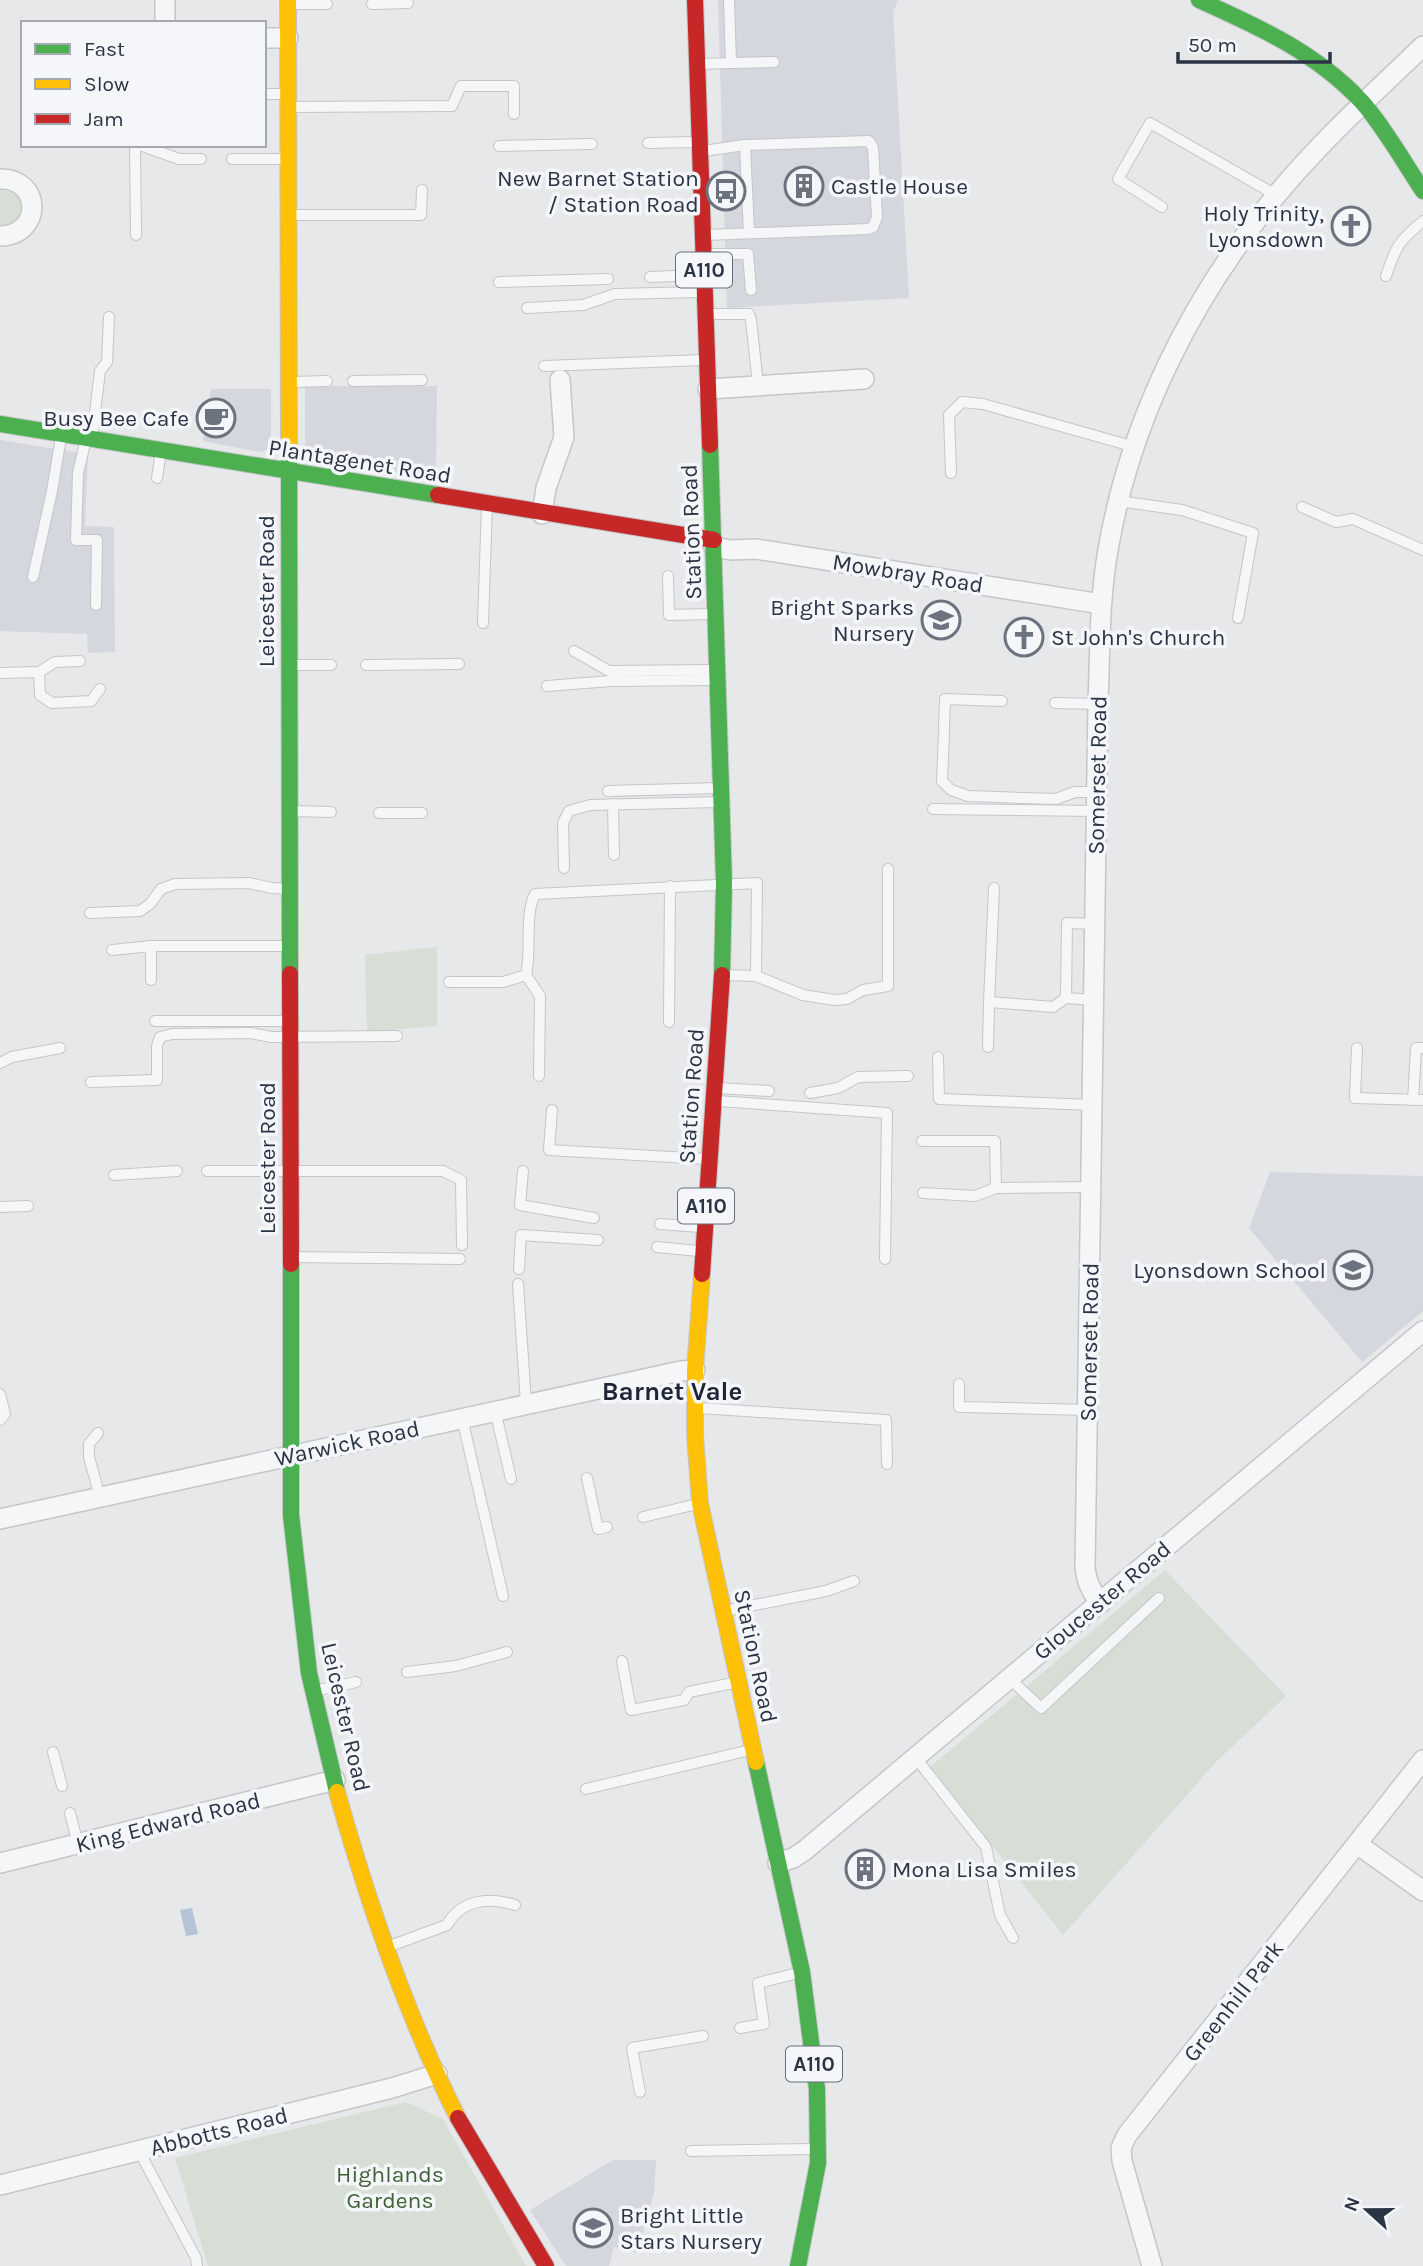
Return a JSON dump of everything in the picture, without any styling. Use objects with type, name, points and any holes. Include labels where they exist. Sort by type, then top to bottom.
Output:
[{"type":"street","points":[[165,0],[165,21]]},
{"type":"street","name":"Station Road","points":[[695,0],[724,883],[722,975],[695,1370],[695,1407],[700,1503],[802,1972],[813,2046],[819,2129],[807,2224],[798,2266]]},
{"type":"street","points":[[1199,0],[1266,30],[1318,61],[1363,103],[1423,191]]},
{"type":"street","name":"Leicester Road","points":[[288,2],[291,1514],[302,1626],[320,1724],[359,1866],[386,1947],[437,2074],[491,2178],[546,2266]]},
{"type":"street","points":[[266,38],[288,37]]},
{"type":"street","name":"Somerset Road","points":[[1101,1603],[1091,1591],[1085,1568],[1098,704],[1101,604],[1118,501],[1160,380],[1183,331],[1213,282],[1276,195],[1363,103],[1423,46]]},
{"type":"street","points":[[0,179],[12,180],[27,190],[32,207],[26,226],[18,232],[0,236]]},
{"type":"street","points":[[708,389],[864,379]]},
{"type":"street","points":[[542,514],[546,488],[564,437],[560,380]]},
{"type":"street","name":"Plantagenet Road","points":[[0,424],[714,544]]},
{"type":"street","name":"Mowbray Road","points":[[714,544],[732,550],[756,549],[1101,604]]},
{"type":"street","name":"Gloucester Road","points":[[778,1863],[804,1851],[1423,1331]]},
{"type":"street","name":"Warwick Road","points":[[0,1519],[526,1403],[695,1370]]},
{"type":"street","name":"Greenhill Park","points":[[1152,2266],[1122,2161],[1121,2148],[1124,2141],[1423,1760]]},
{"type":"street","name":"King Edward Road","points":[[0,1863],[335,1780]]},
{"type":"street","points":[[1357,1844],[1423,1891]]},
{"type":"street","name":"Abbotts Road","points":[[0,2185],[392,2088],[437,2074]]},
{"type":"lane","points":[[729,0],[731,63]]},
{"type":"lane","points":[[288,2],[327,4]]},
{"type":"lane","points":[[372,4],[408,3]]},
{"type":"lane","points":[[696,64],[774,62]]},
{"type":"lane","points":[[266,94],[288,100],[452,106],[461,86],[514,86],[514,114]]},
{"type":"lane","points":[[1162,207],[1118,179],[1150,123],[1276,195]]},
{"type":"lane","points":[[648,143],[699,147],[869,141],[873,148],[877,218],[868,229],[702,236]]},
{"type":"lane","points":[[499,146],[592,144]]},
{"type":"lane","points":[[745,145],[749,233]]},
{"type":"lane","points":[[136,235],[138,147]]},
{"type":"lane","points":[[144,147],[179,159],[201,159]]},
{"type":"lane","points":[[232,159],[289,159]]},
{"type":"lane","points":[[289,215],[421,215],[422,190]]},
{"type":"lane","points":[[1386,276],[1395,247],[1423,221]]},
{"type":"lane","points":[[703,254],[748,254],[751,290]]},
{"type":"lane","points":[[650,277],[704,275]]},
{"type":"lane","points":[[499,282],[608,279]]},
{"type":"lane","points":[[527,308],[583,305],[615,294],[705,291]]},
{"type":"lane","points":[[705,314],[749,314],[758,385]]},
{"type":"lane","points":[[96,606],[97,540],[76,540],[78,473],[89,438],[100,371],[107,362],[108,317]]},
{"type":"lane","points":[[544,366],[707,360]]},
{"type":"lane","points":[[352,381],[422,380]]},
{"type":"lane","points":[[288,382],[327,382]]},
{"type":"lane","points":[[951,472],[949,415],[962,402],[983,404],[1135,447]]},
{"type":"lane","points":[[33,577],[62,434]]},
{"type":"lane","points":[[157,478],[161,450]]},
{"type":"lane","points":[[1118,501],[1182,510],[1253,533],[1238,618]]},
{"type":"lane","points":[[484,623],[487,505]]},
{"type":"lane","points":[[1301,507],[1336,522],[1353,519],[1423,550]]},
{"type":"lane","points":[[668,576],[669,615],[716,614]]},
{"type":"lane","points":[[574,651],[609,671],[719,675]]},
{"type":"lane","points":[[0,673],[39,672],[55,662],[80,661]]},
{"type":"lane","points":[[366,665],[459,664]]},
{"type":"lane","points":[[289,666],[331,665]]},
{"type":"lane","points":[[39,672],[40,695],[52,703],[91,701],[100,690]]},
{"type":"lane","points":[[547,686],[719,675]]},
{"type":"lane","points":[[1002,701],[945,699],[942,781],[951,790],[968,796],[1056,799],[1075,792],[1097,801]]},
{"type":"lane","points":[[1055,703],[1098,704]]},
{"type":"lane","points":[[608,791],[722,795]]},
{"type":"lane","points":[[564,868],[563,823],[569,811],[590,805],[722,795]]},
{"type":"lane","points":[[933,809],[1097,801]]},
{"type":"lane","points":[[613,804],[614,855]]},
{"type":"lane","points":[[290,811],[331,812]]},
{"type":"lane","points":[[379,813],[422,813]]},
{"type":"lane","points":[[722,975],[756,976],[803,995],[834,1000],[847,999],[863,990],[888,986],[888,869]]},
{"type":"lane","points":[[90,913],[140,911],[161,890],[175,884],[249,883],[290,889]]},
{"type":"lane","points":[[539,1076],[540,996],[526,975],[530,955],[529,906],[535,894],[757,883],[756,976]]},
{"type":"lane","points":[[668,1022],[670,886]]},
{"type":"lane","points":[[988,1047],[994,888]]},
{"type":"lane","points":[[1066,998],[1067,923],[1095,924]]},
{"type":"lane","points":[[151,946],[151,980]]},
{"type":"lane","points":[[112,950],[151,946],[289,946]]},
{"type":"lane","points":[[449,982],[503,982],[526,975]]},
{"type":"lane","points":[[989,1002],[1053,1007],[1066,998],[1095,1000]]},
{"type":"lane","points":[[155,1021],[397,1036]]},
{"type":"lane","points":[[90,1082],[157,1080],[157,1046],[160,1037],[172,1034],[251,1033],[271,1037],[289,1029]]},
{"type":"lane","points":[[0,1063],[12,1057],[60,1048]]},
{"type":"lane","points":[[1357,1048],[1354,1098],[1418,1100],[1416,1048],[1423,1048]]},
{"type":"lane","points":[[938,1057],[939,1099],[1092,1105]]},
{"type":"lane","points":[[810,1093],[838,1088],[858,1077],[908,1076]]},
{"type":"lane","points":[[714,1094],[768,1091]]},
{"type":"lane","points":[[714,1094],[887,1113],[885,1259]]},
{"type":"lane","points":[[552,1110],[549,1150],[710,1159]]},
{"type":"lane","points":[[922,1141],[995,1141],[996,1188]]},
{"type":"lane","points":[[114,1175],[177,1171]]},
{"type":"lane","points":[[207,1171],[443,1171],[461,1180],[462,1245]]},
{"type":"lane","points":[[523,1171],[520,1205],[594,1218]]},
{"type":"lane","points":[[923,1193],[975,1196],[996,1188],[1091,1187]]},
{"type":"lane","points":[[0,1207],[28,1206]]},
{"type":"lane","points":[[660,1224],[705,1227]]},
{"type":"lane","points":[[519,1269],[521,1235],[598,1240]]},
{"type":"lane","points":[[657,1247],[703,1252]]},
{"type":"lane","points":[[290,1256],[460,1259]]},
{"type":"lane","points":[[518,1284],[526,1403]]},
{"type":"lane","points":[[959,1384],[959,1407],[1088,1410]]},
{"type":"lane","points":[[0,1394],[5,1414],[0,1420]]},
{"type":"lane","points":[[695,1407],[886,1420],[887,1464]]},
{"type":"lane","points":[[495,1410],[510,1479]]},
{"type":"lane","points":[[462,1417],[503,1596]]},
{"type":"lane","points":[[98,1433],[89,1444],[89,1457],[100,1497]]},
{"type":"lane","points":[[587,1478],[597,1529],[607,1527]]},
{"type":"lane","points":[[643,1517],[700,1503]]},
{"type":"lane","points":[[723,1611],[826,1591],[855,1581]]},
{"type":"lane","points":[[1009,1678],[1041,1708],[1159,1598]]},
{"type":"lane","points":[[407,1672],[456,1665],[507,1652]]},
{"type":"lane","points":[[622,1661],[631,1710],[684,1700],[689,1692],[737,1683]]},
{"type":"lane","points":[[314,1692],[356,1682]]},
{"type":"lane","points":[[586,1788],[754,1749]]},
{"type":"lane","points":[[53,1752],[62,1786]]},
{"type":"lane","points":[[915,1757],[986,1847],[1000,1915],[1013,1938]]},
{"type":"lane","points":[[70,1813],[78,1844]]},
{"type":"lane","points":[[386,1947],[447,1925],[452,1915],[486,1899],[515,1905]]},
{"type":"lane","points":[[740,2028],[764,2024],[758,1983],[802,1972]]},
{"type":"lane","points":[[640,2092],[632,2049],[703,2036]]},
{"type":"lane","points":[[691,2151],[817,2149]]},
{"type":"lane","points":[[139,2151],[196,2258],[197,2266]]},
{"type":"shaded area","points":[[718,0],[898,0],[893,12],[909,298],[727,308]]},
{"type":"shaded area","points":[[305,386],[437,386],[436,479],[309,459],[305,455]]},
{"type":"shaded area","points":[[211,389],[271,389],[271,449],[259,452],[203,441]]},
{"type":"shaded area","points":[[0,440],[88,454],[85,526],[114,527],[115,652],[88,653],[87,634],[0,631]]},
{"type":"shaded area","name":"Lyonsdown School","points":[[1270,1172],[1423,1176],[1423,1311],[1362,1362],[1249,1228]]},
{"type":"shaded area","name":"Bright Little Stars Nursery","points":[[613,2160],[656,2160],[654,2193],[637,2253],[614,2247],[609,2266],[566,2266],[530,2210]]},
{"type":"green space","points":[[0,190],[14,192],[22,201],[22,214],[14,223],[0,226]]},
{"type":"green space","points":[[437,947],[437,1026],[367,1032],[365,955]]},
{"type":"green space","points":[[1165,1570],[1286,1696],[1216,1762],[1063,1935],[930,1767]]},
{"type":"green space","name":"Highlands Gardens","points":[[406,2102],[443,2119],[526,2266],[208,2266],[175,2158]]},
{"type":"water","points":[[192,1908],[198,1934],[186,1936],[180,1910]]},
{"type":"traffic: fast","points":[[1199,0],[1286,43],[1345,85],[1378,122],[1423,191]]},
{"type":"traffic: fast","points":[[0,424],[438,495]]},
{"type":"traffic: fast","points":[[289,443],[290,974]]},
{"type":"traffic: fast","points":[[710,445],[724,883],[722,975]]},
{"type":"traffic: fast","points":[[291,1264],[291,1515],[309,1673],[337,1792]]},
{"type":"traffic: fast","points":[[756,1762],[802,1972],[817,2089],[818,2163],[798,2266]]},
{"type":"traffic: slow","points":[[288,0],[289,443]]},
{"type":"traffic: slow","points":[[702,1274],[695,1370],[695,1435],[700,1503],[756,1762]]},
{"type":"traffic: slow","points":[[337,1792],[362,1875],[405,1999],[458,2118]]},
{"type":"traffic: jam","points":[[695,0],[710,445]]},
{"type":"traffic: jam","points":[[438,495],[714,540]]},
{"type":"traffic: jam","points":[[290,974],[291,1264]]},
{"type":"traffic: jam","points":[[702,1274],[722,975]]},
{"type":"traffic: jam","points":[[458,2118],[546,2266]]},
{"type":"place","name":"Castle House","points":[[804,186]]},
{"type":"place","name":"New Barnet Station / Station Road","points":[[726,191]]},
{"type":"place","name":"Holy Trinity, Lyonsdown","points":[[1351,226]]},
{"type":"place","name":"Busy Bee Cafe","points":[[216,418]]},
{"type":"place","name":"Bright Sparks Nursery","points":[[941,620]]},
{"type":"place","name":"St John's Church","points":[[1024,637]]},
{"type":"place","name":"Lyonsdown School","points":[[1353,1270]]},
{"type":"place","name":"Mona Lisa Smiles","points":[[865,1869]]},
{"type":"place","name":"Bright Little Stars Nursery","points":[[593,2228]]},
{"type":"district","name":"Barnet Vale","points":[[672,1391]]}]
